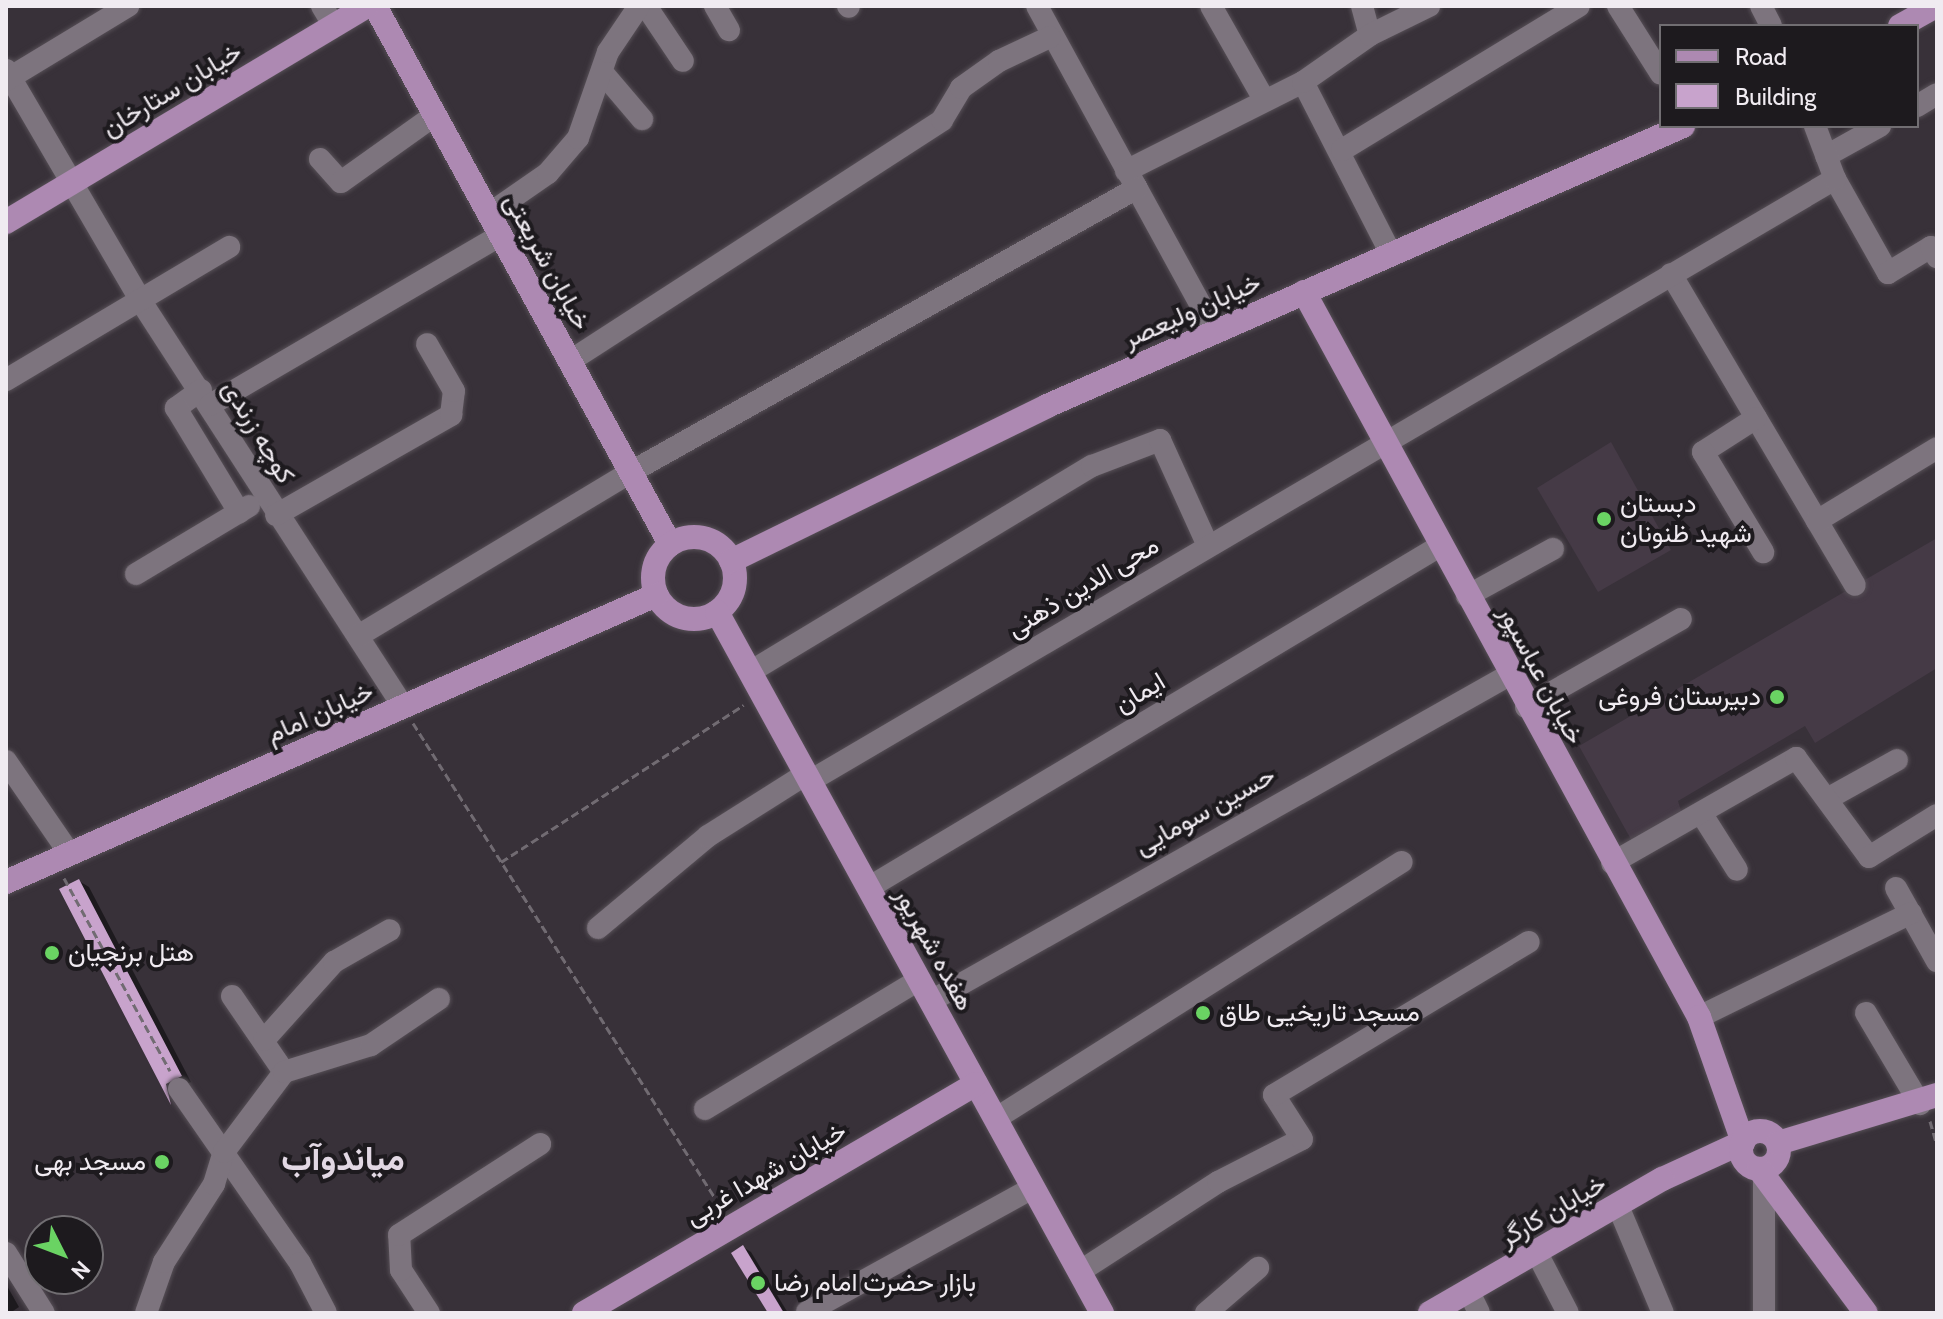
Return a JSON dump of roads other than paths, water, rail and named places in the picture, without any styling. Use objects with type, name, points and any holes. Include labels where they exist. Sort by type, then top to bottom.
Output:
[{"type":"main road","name":"خیابان ستارخان","points":[[6,222],[70,184],[328,16],[367,6]]},
{"type":"main road","name":"خیابان شریعتی","points":[[375,6],[670,544]]},
{"type":"main road","points":[[1904,24],[1936,6]]},
{"type":"main road","name":"خیابان ولیعصر","points":[[731,561],[1215,331],[1678,128]]},
{"type":"main road","name":"خیابان عباسپور","points":[[1304,292],[1526,707],[1699,1017],[1743,1142],[1767,1158]]},
{"type":"main road","points":[[711,541],[731,561],[734,583],[717,612],[676,615],[656,595],[656,562],[670,544],[711,541]]},
{"type":"main road","name":"خیابان امام","points":[[6,882],[656,595]]},
{"type":"main road","name":"هفده شهریور","points":[[717,612],[1102,1313]]},
{"type":"main road","name":"خیابان شهدا غربی","points":[[584,1313],[976,1084]]},
{"type":"main road","name":"خیابان عباسپور","points":[[1725,1086],[1795,1209],[1866,1313]]},
{"type":"main road","points":[[1707,1160],[1767,1158],[1927,1100]]},
{"type":"main road","name":"خیابان کارگر","points":[[1430,1313],[1538,1255],[1618,1206],[1743,1142]]},
{"type":"street","points":[[8,76],[128,6]]},
{"type":"street","points":[[239,512],[176,408],[206,398],[495,224],[548,173],[578,138],[602,72],[639,6]]},
{"type":"street","points":[[646,6],[683,61]]},
{"type":"street","points":[[715,6],[729,30]]},
{"type":"street","points":[[1037,6],[1050,37],[1215,331]]},
{"type":"street","points":[[1211,6],[1265,101]]},
{"type":"street","points":[[1362,6],[1370,35]]},
{"type":"street","points":[[358,636],[631,472],[1265,101],[1303,82],[1370,35],[1429,6]]},
{"type":"street","points":[[1342,150],[1579,6]]},
{"type":"street","points":[[1618,6],[1659,71]]},
{"type":"street","points":[[1761,6],[1770,24]]},
{"type":"street","points":[[570,361],[942,120],[961,88],[999,61],[1050,37]]},
{"type":"street","points":[[602,72],[642,119]]},
{"type":"street","name":"کوچه زرندی","points":[[8,76],[142,303],[206,398],[270,506],[403,707]]},
{"type":"street","points":[[1303,82],[1342,150],[1391,254]]},
{"type":"street","points":[[1919,105],[1937,94]]},
{"type":"street","points":[[320,159],[341,182],[435,115]]},
{"type":"street","points":[[1816,128],[1835,179],[1888,273],[1931,247],[1937,257]]},
{"type":"street","points":[[1826,156],[1876,128]]},
{"type":"street","name":"محی الدین ذهنی","points":[[598,928],[708,836],[1835,179]]},
{"type":"street","points":[[6,380],[142,303],[229,247]]},
{"type":"street","points":[[1671,274],[1855,585]]},
{"type":"street","points":[[136,574],[239,512],[270,506],[451,415],[454,391],[427,344]]},
{"type":"street","points":[[1756,418],[1703,452],[1763,552]]},
{"type":"street","points":[[750,672],[1092,466],[1160,440],[1208,546]]},
{"type":"street","points":[[1817,521],[1937,448]]},
{"type":"street","name":"ایمان","points":[[868,888],[1440,546]]},
{"type":"street","points":[[1467,596],[1553,549]]},
{"type":"street","points":[[1526,707],[1681,619]]},
{"type":"street","name":"حسین سومایی","points":[[931,1001],[1509,675]]},
{"type":"street","points":[[1612,863],[1796,758],[1869,857],[1937,814]]},
{"type":"street","points":[[1827,799],[1897,760]]},
{"type":"street","points":[[6,761],[62,857]]},
{"type":"street","points":[[1701,813],[1737,870]]},
{"type":"street","points":[[995,1119],[1402,862]]},
{"type":"street","points":[[1896,888],[1937,961]]},
{"type":"street","points":[[1699,1017],[1911,913]]},
{"type":"street","points":[[264,1040],[334,962],[390,930]]},
{"type":"street","points":[[1079,1272],[1218,1182],[1302,1139],[1274,1095],[1529,942]]},
{"type":"street","points":[[705,1109],[919,980]]},
{"type":"street","points":[[232,996],[284,1072]]},
{"type":"street","points":[[146,1313],[164,1262],[214,1184],[224,1152],[284,1072],[371,1045],[439,999]]},
{"type":"street","points":[[1866,1013],[1927,1100]]},
{"type":"street","points":[[179,1089],[224,1152],[326,1313]]},
{"type":"street","points":[[429,1313],[401,1270],[399,1235],[540,1144]]},
{"type":"street","points":[[1764,1313],[1767,1158]]},
{"type":"street","points":[[807,1312],[1033,1188]]},
{"type":"street","points":[[1618,1206],[1663,1313]]},
{"type":"street","points":[[6,1253],[44,1313]]},
{"type":"street","points":[[1538,1255],[1568,1313]]},
{"type":"street","points":[[1206,1313],[1258,1268]]},
{"type":"street","points":[[1468,1290],[1479,1313]]},
{"type":"place","name":"دبستان شهید ظنونان","points":[[1604,519]]},
{"type":"place","name":"دبیرستان فروغی","points":[[1777,697]]},
{"type":"place","name":"هتل برنجیان","points":[[52,953]]},
{"type":"place","name":"مسجد تاریخیی طاق","points":[[1203,1013]]},
{"type":"place","name":"مسجد بهی","points":[[162,1162]]},
{"type":"place","name":"بازار حضرت امام رضا","points":[[758,1283]]},
{"type":"district","name":"میاندوآب","points":[[343,1159]]}]
